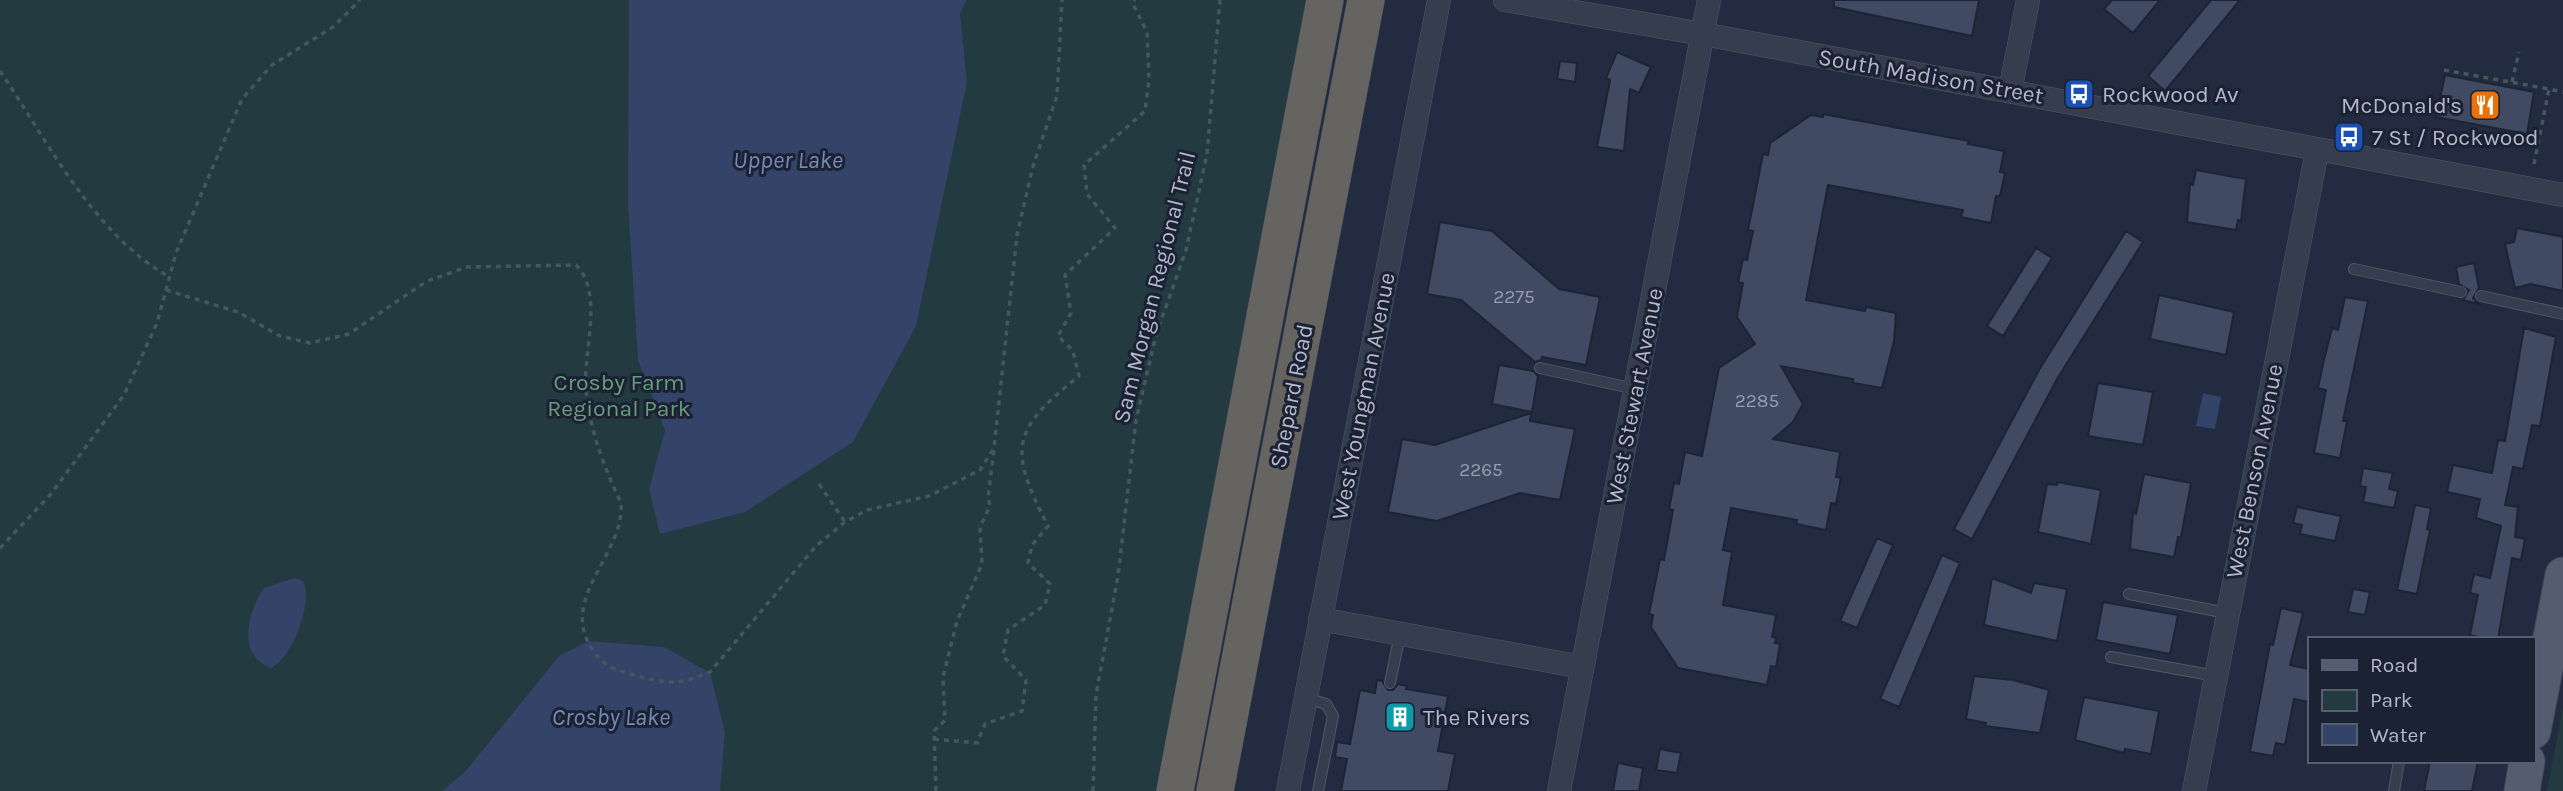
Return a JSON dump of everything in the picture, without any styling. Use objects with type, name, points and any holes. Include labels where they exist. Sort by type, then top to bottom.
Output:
[{"type":"highway","name":"Shepard Road","points":[[1175,791],[1325,0]]},
{"type":"highway","name":"Shepard Road","points":[[1215,791],[1366,0]]},
{"type":"main road","points":[[2535,721],[2563,575]]},
{"type":"main road","points":[[2522,791],[2528,763]]},
{"type":"street","name":"West Youngman Avenue","points":[[1287,791],[1439,0]]},
{"type":"street","name":"South Madison Street","points":[[1505,0],[1703,34],[2563,195]]},
{"type":"street","name":"West Stewart Avenue","points":[[1559,791],[1709,0]]},
{"type":"street","points":[[2010,91],[2028,0]]},
{"type":"street","name":"West Benson Avenue","points":[[2194,791],[2317,151]]},
{"type":"street","points":[[1320,619],[1582,667]]},
{"type":"lane","points":[[2354,269],[2461,292]]},
{"type":"lane","points":[[2481,296],[2563,314]]},
{"type":"lane","points":[[1540,368],[1635,389]]},
{"type":"lane","points":[[2129,594],[2227,613]]},
{"type":"lane","points":[[1390,683],[1400,634]]},
{"type":"lane","points":[[2111,657],[2216,676]]},
{"type":"lane","points":[[1306,698],[1326,704],[1333,716],[1318,791]]},
{"type":"lane","points":[[2394,791],[2399,763]]},
{"type":"path","points":[[0,548],[51,494],[124,395],[158,323],[176,253],[242,99],[272,65],[333,27],[360,0]]},
{"type":"path","points":[[936,791],[934,731],[946,720],[943,677],[957,621],[982,564],[980,527],[990,506],[988,497],[1017,235],[1034,166],[1057,96],[1062,0]]},
{"type":"path","points":[[934,739],[976,743],[985,724],[1022,710],[1026,680],[1003,656],[1008,630],[1045,605],[1050,584],[1028,563],[1032,545],[1048,526],[1022,469],[1024,431],[1048,400],[1079,376],[1073,351],[1058,337],[1071,313],[1065,275],[1115,228],[1087,194],[1084,164],[1145,111],[1149,79],[1147,33],[1133,4],[1135,0]]},
{"type":"path","name":"Sam Morgan Regional Trail","points":[[1093,791],[1096,695],[1118,576],[1136,420],[1156,335],[1185,250],[1207,154],[1220,0]]},
{"type":"path","points":[[2512,82],[2519,52]]},
{"type":"path","points":[[2444,70],[2563,92]]},
{"type":"path","points":[[0,71],[101,219],[144,263],[169,278]]},
{"type":"path","points":[[2534,164],[2549,89]]},
{"type":"path","points":[[166,290],[238,312],[279,336],[310,342],[349,334],[427,281],[467,267],[576,265],[583,272],[591,325],[585,388],[600,460],[621,503],[622,511],[619,524],[586,595],[583,615],[585,639],[600,661],[616,670],[666,684],[686,682],[710,672],[816,546],[845,522],[867,510],[929,496],[980,470],[994,448]]},
{"type":"path","points":[[819,484],[845,522]]},
{"type":"green space","name":"Crosby Farm Regional Park","points":[[0,0],[1311,0],[1166,791],[0,791]]},
{"type":"green space","points":[[2563,706],[2563,791],[2547,791]]},
{"type":"water","name":"Upper Lake","points":[[629,0],[966,0],[960,14],[967,82],[916,326],[853,442],[745,512],[660,534],[649,489],[665,431],[638,360],[628,203]]},
{"type":"water","points":[[2203,393],[2221,397],[2215,429],[2196,426]]},
{"type":"water","points":[[294,578],[303,581],[306,590],[303,615],[293,642],[279,662],[271,668],[260,662],[249,643],[248,632],[253,608],[264,588]]},
{"type":"water","name":"Crosby Lake","points":[[589,641],[664,647],[710,673],[725,732],[720,791],[442,791],[465,772],[559,656]]},
{"type":"building","points":[[1834,0],[1979,0],[1972,36],[1834,7]]},
{"type":"building","points":[[2112,0],[2160,0],[2133,33],[2104,9]]},
{"type":"building","points":[[2211,0],[2240,0],[2165,91],[2148,76]]},
{"type":"building","points":[[1617,52],[1651,67],[1639,93],[1630,89],[1624,151],[1597,147],[1610,80],[1606,78]]},
{"type":"building","points":[[1560,61],[1577,63],[1575,82],[1557,79]]},
{"type":"building","name":"McDonald's","points":[[2445,75],[2534,92],[2527,134],[2436,117]]},
{"type":"building","points":[[1823,114],[1969,141],[1968,144],[2004,151],[2000,172],[2005,173],[2000,196],[1996,196],[1991,223],[1961,217],[1963,210],[1828,185],[1806,300],[1865,311],[1866,307],[1896,313],[1894,341],[1882,388],[1853,383],[1853,379],[1781,366],[1803,404],[1793,422],[1773,439],[1840,452],[1836,477],[1841,478],[1836,504],[1831,503],[1826,530],[1796,524],[1797,520],[1731,508],[1723,550],[1732,552],[1723,605],[1776,615],[1772,637],[1776,638],[1775,643],[1780,644],[1776,667],[1771,666],[1767,685],[1678,668],[1651,627],[1653,615],[1649,614],[1660,559],[1664,560],[1673,510],[1669,509],[1674,483],[1679,484],[1685,452],[1702,456],[1719,368],[1755,344],[1737,317],[1743,283],[1738,282],[1743,259],[1747,260],[1753,231],[1748,230],[1763,154],[1768,155],[1770,143],[1811,115],[1823,117]]},
{"type":"building","points":[[2196,170],[2246,179],[2241,221],[2238,220],[2236,230],[2187,222],[2190,184],[2193,185]]},
{"type":"building","points":[[1440,222],[1492,231],[1559,289],[1600,297],[1586,365],[1542,357],[1535,362],[1461,300],[1427,294]]},
{"type":"building","points":[[2517,228],[2563,237],[2563,291],[2531,284],[2515,288],[2505,244],[2514,242]]},
{"type":"building","points":[[2126,231],[2143,242],[2057,379],[1972,539],[1954,529],[2039,370]]},
{"type":"building","points":[[2036,248],[2052,258],[2003,336],[1987,326]]},
{"type":"building","points":[[2474,263],[2479,288],[2473,298],[2479,304],[2463,300],[2469,290],[2459,284],[2456,267]]},
{"type":"building","points":[[2159,295],[2234,312],[2226,355],[2150,339]]},
{"type":"building","points":[[2345,297],[2368,301],[2343,421],[2347,421],[2340,458],[2314,453],[2326,390],[2318,388],[2332,328],[2338,330]]},
{"type":"building","points":[[2524,328],[2556,337],[2540,426],[2532,425],[2523,469],[2513,467],[2505,505],[2518,507],[2515,537],[2525,539],[2521,560],[2512,558],[2498,637],[2479,637],[2470,635],[2478,595],[2470,593],[2474,574],[2490,578],[2501,526],[2476,518],[2480,499],[2447,492],[2453,465],[2492,473],[2498,440],[2505,441]]},
{"type":"building","points":[[1499,365],[1533,371],[1538,376],[1532,412],[1492,404]]},
{"type":"building","points":[[2098,383],[2153,392],[2143,445],[2088,436]]},
{"type":"building","points":[[1531,413],[1530,421],[1575,429],[1560,500],[1520,493],[1437,521],[1388,512],[1402,439],[1435,445]]},
{"type":"building","points":[[2363,468],[2393,473],[2389,489],[2398,491],[2394,508],[2363,502],[2366,487],[2360,486]]},
{"type":"building","points":[[2144,474],[2191,483],[2181,537],[2178,537],[2174,557],[2130,549],[2133,513],[2136,514]]},
{"type":"building","points":[[2057,482],[2101,490],[2091,544],[2038,532],[2047,484],[2057,485]]},
{"type":"building","points":[[2415,505],[2431,508],[2427,529],[2430,530],[2417,594],[2397,590]]},
{"type":"building","points":[[2297,507],[2341,516],[2335,541],[2300,534],[2302,525],[2293,523]]},
{"type":"building","points":[[1877,538],[1893,545],[1857,628],[1840,621]]},
{"type":"building","points":[[1942,555],[1960,563],[1899,707],[1880,699]]},
{"type":"building","points":[[1992,578],[2031,593],[2034,583],[2067,589],[2057,641],[1984,625]]},
{"type":"building","points":[[2353,589],[2370,592],[2365,615],[2348,612]]},
{"type":"building","points":[[2103,602],[2178,615],[2170,654],[2096,640]]},
{"type":"building","points":[[2281,608],[2303,613],[2290,665],[2308,669],[2308,702],[2294,699],[2285,745],[2276,743],[2273,756],[2250,752],[2270,644],[2273,645]]},
{"type":"building","points":[[1974,676],[2013,680],[2049,690],[2040,733],[1985,726],[1986,723],[1966,719]]},
{"type":"building","name":"The Rivers","points":[[1377,680],[1382,681],[1388,690],[1393,690],[1398,684],[1407,686],[1406,689],[1448,696],[1438,751],[1455,754],[1448,791],[1341,791],[1347,759],[1335,757],[1337,742],[1350,744],[1360,690],[1375,693]]},
{"type":"building","points":[[2084,697],[2159,711],[2151,754],[2125,749],[2124,753],[2075,740]]},
{"type":"building","points":[[1660,749],[1681,753],[1677,773],[1656,770]]},
{"type":"building","points":[[1618,763],[1643,768],[1639,791],[1613,791]]},
{"type":"building","points":[[2430,763],[2478,763],[2472,791],[2424,791]]},
{"type":"place","name":"Rockwood Av","points":[[2079,94]]},
{"type":"place","name":"McDonald's","points":[[2485,105]]},
{"type":"place","name":"7 St / Rockwood","points":[[2349,137]]},
{"type":"place","name":"The Rivers","points":[[1400,717]]}]
